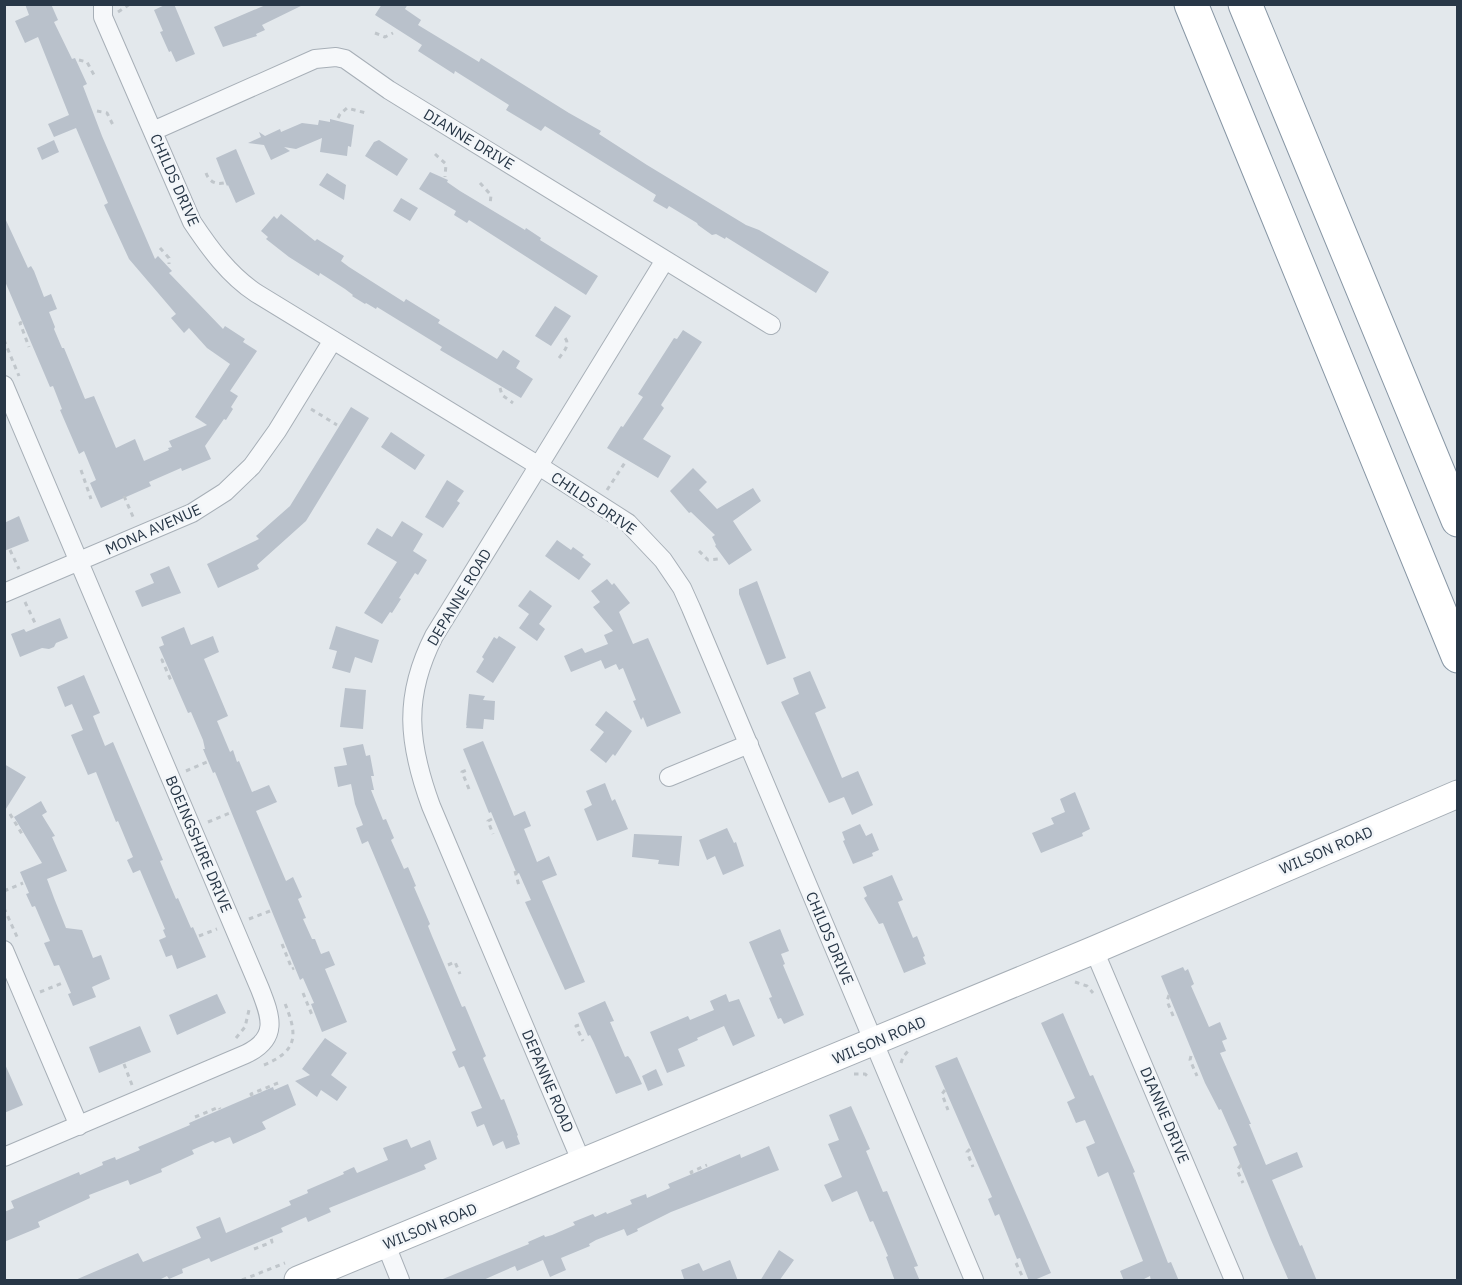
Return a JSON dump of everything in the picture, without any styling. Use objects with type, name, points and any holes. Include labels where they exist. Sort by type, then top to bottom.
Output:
[{"type":"highway","points":[[1191,4],[1404,530],[1458,656]]},
{"type":"highway","points":[[1245,4],[1458,520]]},
{"type":"street","name":"CHILDS DRIVE","points":[[108,9],[103,17],[192,222],[220,261],[243,284],[598,503],[628,523],[663,560],[682,588],[974,1281]]},
{"type":"street","name":"DIANNE DRIVE","points":[[153,131],[315,60],[329,57],[345,59],[389,90],[771,325]]},
{"type":"street","name":"DEPANNE ROAD","points":[[582,1163],[435,817],[421,777],[413,744],[414,692],[423,658],[434,636],[665,260]]},
{"type":"street","name":"MONA AVENUE","points":[[10,600],[79,561],[192,513],[218,498],[240,480],[252,466],[277,431],[333,340]]},
{"type":"street","name":"BOEINGSHIRE DRIVE","points":[[4,1157],[254,1050],[265,1040],[270,1026],[270,1017],[260,989],[79,561],[12,381]]},
{"type":"street","points":[[669,777],[749,744]]},
{"type":"street","name":"WILSON ROAD","points":[[298,1281],[1094,950],[1458,794]]},
{"type":"street","points":[[11,945],[79,1126]]},
{"type":"street","name":"DIANNE DRIVE","points":[[1094,950],[1234,1281]]},
{"type":"street","points":[[386,1245],[400,1281]]},
{"type":"path","points":[[108,9],[130,4]]},
{"type":"path","points":[[375,33],[385,37],[393,33]]},
{"type":"path","points":[[79,60],[87,62],[94,75]]},
{"type":"path","points":[[338,118],[347,108],[366,112]]},
{"type":"path","points":[[97,111],[107,113],[113,125]]},
{"type":"path","points":[[435,154],[446,164],[445,177]]},
{"type":"path","points":[[206,173],[210,181],[224,183]]},
{"type":"path","points":[[480,183],[491,195],[490,205]]},
{"type":"path","points":[[160,248],[169,258],[169,264]]},
{"type":"path","points":[[22,322],[20,323],[29,347]]},
{"type":"path","points":[[559,358],[567,345],[562,335]]},
{"type":"path","points":[[4,340],[12,381]]},
{"type":"path","points":[[500,388],[502,395],[513,404]]},
{"type":"path","points":[[295,399],[337,425]]},
{"type":"path","points":[[598,503],[626,461]]},
{"type":"path","points":[[81,470],[91,499]]},
{"type":"path","points":[[124,496],[135,520]]},
{"type":"path","points":[[125,524],[143,516]]},
{"type":"path","points":[[10,550],[19,569]]},
{"type":"path","points":[[699,551],[708,560],[719,559]]},
{"type":"path","points":[[12,572],[28,565]]},
{"type":"path","points":[[10,600],[26,602],[36,625]]},
{"type":"path","points":[[163,659],[172,683]]},
{"type":"path","points":[[183,762],[190,780]]},
{"type":"path","points":[[186,771],[207,762]]},
{"type":"path","points":[[469,770],[462,772],[469,789]]},
{"type":"path","points":[[205,814],[208,822],[230,813]]},
{"type":"path","points":[[10,814],[23,833]]},
{"type":"path","points":[[492,819],[488,821],[493,834]]},
{"type":"path","points":[[514,871],[519,886]]},
{"type":"path","points":[[4,891],[23,883]]},
{"type":"path","points":[[4,908],[11,945]]},
{"type":"path","points":[[249,919],[270,910]]},
{"type":"path","points":[[247,912],[253,927]]},
{"type":"path","points":[[214,921],[221,938]]},
{"type":"path","points":[[282,944],[294,968]]},
{"type":"path","points":[[448,965],[455,962],[460,974]]},
{"type":"path","points":[[40,992],[65,982]]},
{"type":"path","points":[[37,984],[44,1001]]},
{"type":"path","points":[[303,993],[312,1015]]},
{"type":"path","points":[[1169,995],[1167,1001],[1174,1018]]},
{"type":"path","points":[[261,1066],[281,1056],[292,1043],[294,1027],[284,1001]]},
{"type":"path","points":[[228,1044],[237,1038],[245,1027],[248,1006]]},
{"type":"path","points":[[579,1025],[576,1026],[583,1041]]},
{"type":"path","points":[[1191,1056],[1190,1060],[1197,1076]]},
{"type":"path","points":[[124,1064],[132,1085]]},
{"type":"path","points":[[851,1074],[865,1074],[875,1083]]},
{"type":"path","points":[[122,1089],[142,1081]]},
{"type":"path","points":[[252,1096],[251,1094],[278,1083]]},
{"type":"path","points":[[945,1090],[942,1092],[948,1110]]},
{"type":"path","points":[[195,1117],[219,1107],[220,1109]]},
{"type":"path","points":[[970,1149],[967,1152],[973,1167]]},
{"type":"path","points":[[692,1174],[691,1172],[707,1165]]},
{"type":"path","points":[[1241,1165],[1237,1170],[1243,1183]]},
{"type":"path","points":[[254,1249],[272,1242],[271,1238]]},
{"type":"path","points":[[1016,1263],[1024,1281]]},
{"type":"building","points":[[25,4],[51,4],[58,20],[54,22],[87,84],[83,86],[102,136],[155,259],[158,256],[172,271],[169,273],[223,329],[225,326],[245,339],[243,342],[257,351],[230,391],[238,396],[231,407],[233,409],[205,446],[211,459],[182,471],[181,468],[149,482],[151,486],[101,508],[90,483],[96,480],[84,451],[79,454],[60,410],[62,409],[53,386],[50,387],[4,279],[4,216],[28,268],[31,266],[34,271],[44,297],[51,294],[57,309],[49,312],[62,348],[64,348],[85,399],[94,396],[116,448],[135,439],[144,461],[169,450],[168,448],[172,447],[169,441],[207,425],[195,417],[230,364],[207,348],[189,328],[184,333],[171,318],[176,314],[129,259],[104,205],[108,203],[76,128],[54,137],[48,124],[69,115],[38,37],[25,43],[15,21],[29,15]]},
{"type":"building","points":[[167,4],[174,4],[195,54],[176,62],[160,32],[163,31],[154,10]]},
{"type":"building","points":[[268,4],[305,4],[262,25],[265,30],[256,34],[257,36],[223,47],[214,27]]},
{"type":"building","points":[[382,4],[408,4],[405,9],[421,20],[418,25],[479,62],[481,58],[601,131],[599,134],[647,165],[829,272],[816,293],[726,237],[725,239],[716,234],[712,235],[669,206],[667,209],[653,201],[656,195],[545,126],[541,131],[506,110],[509,105],[418,51],[422,45],[375,15]]},
{"type":"building","points":[[330,119],[354,125],[351,147],[348,146],[347,156],[320,152],[322,138],[296,149],[284,147],[290,151],[271,160],[264,145],[248,143],[261,137],[259,132],[265,136],[302,123],[318,125],[319,120],[330,122]]},
{"type":"building","points":[[54,140],[59,152],[42,160],[37,148]]},
{"type":"building","points":[[379,140],[408,159],[397,176],[365,156],[374,142]]},
{"type":"building","points":[[236,149],[255,194],[236,203],[216,158]]},
{"type":"building","points":[[430,172],[448,180],[447,182],[460,191],[525,230],[526,228],[541,238],[540,240],[598,276],[586,295],[469,220],[467,223],[454,215],[456,211],[419,189]]},
{"type":"building","points":[[327,173],[346,185],[344,200],[319,185]]},
{"type":"building","points":[[401,198],[418,208],[410,221],[393,211]]},
{"type":"building","points":[[281,214],[315,241],[317,239],[344,256],[341,261],[349,267],[404,302],[406,299],[440,320],[438,323],[497,359],[503,350],[520,361],[516,368],[533,379],[521,398],[440,350],[442,347],[377,307],[376,309],[365,304],[320,273],[319,276],[289,257],[266,239],[268,237],[261,231],[274,216],[277,219]]},
{"type":"building","points":[[555,306],[571,316],[551,346],[535,336]]},
{"type":"building","points":[[683,330],[702,342],[661,405],[664,408],[643,439],[671,456],[658,478],[607,448],[643,397],[638,394],[674,338],[677,339]]},
{"type":"building","points":[[351,407],[369,418],[306,521],[257,565],[259,569],[218,588],[207,564],[259,539],[256,536],[290,506]]},
{"type":"building","points":[[391,432],[425,455],[415,470],[381,447]]},
{"type":"building","points":[[693,468],[707,482],[699,490],[717,509],[753,488],[761,501],[733,521],[752,550],[729,565],[715,546],[712,537],[715,535],[691,512],[689,513],[670,491]]},
{"type":"building","points":[[447,480],[464,491],[457,501],[460,503],[443,528],[425,517]]},
{"type":"building","points":[[19,516],[29,541],[4,551],[4,523]]},
{"type":"building","points":[[402,521],[423,534],[413,551],[427,560],[418,575],[415,573],[392,613],[390,612],[382,624],[364,613],[397,562],[367,544],[377,528],[392,537]]},
{"type":"building","points":[[557,540],[571,550],[573,547],[591,564],[579,580],[545,556]]},
{"type":"building","points":[[169,566],[181,593],[142,607],[135,591],[154,583],[150,574]]},
{"type":"building","points":[[607,579],[612,585],[614,583],[630,603],[619,612],[633,644],[648,638],[681,713],[647,727],[643,717],[641,720],[633,701],[636,700],[623,668],[619,670],[616,664],[605,669],[601,660],[571,672],[564,656],[582,648],[585,653],[608,644],[604,635],[613,631],[593,607],[600,602],[591,591]]},
{"type":"building","points":[[757,581],[786,658],[767,665],[739,594],[739,589]]},
{"type":"building","points":[[530,590],[552,606],[539,624],[545,629],[537,641],[519,628],[529,614],[518,606]]},
{"type":"building","points":[[60,618],[68,638],[49,649],[42,648],[20,657],[11,634],[24,629],[26,632]]},
{"type":"building","points":[[336,626],[379,640],[372,663],[355,657],[350,673],[332,668],[337,651],[329,649]]},
{"type":"building","points":[[184,627],[191,645],[213,636],[219,652],[204,659],[228,716],[217,721],[230,752],[233,750],[237,762],[239,761],[252,792],[269,785],[277,802],[256,811],[286,881],[293,877],[302,897],[298,899],[306,918],[303,919],[312,939],[315,939],[321,954],[329,951],[335,965],[325,969],[347,1022],[322,1032],[311,1004],[314,1003],[303,978],[300,980],[215,772],[213,773],[203,749],[205,749],[203,740],[191,712],[188,713],[159,647],[164,645],[161,637]]},
{"type":"building","points":[[499,636],[516,647],[493,683],[476,672],[494,637],[497,639]]},
{"type":"building","points":[[810,671],[826,708],[815,713],[842,778],[858,771],[873,805],[852,815],[844,797],[829,803],[781,702],[799,694],[793,678]]},
{"type":"building","points":[[84,675],[100,713],[93,716],[105,746],[113,742],[163,860],[160,861],[176,899],[178,898],[191,928],[193,927],[206,957],[177,969],[172,955],[166,957],[159,940],[166,937],[163,930],[165,929],[140,870],[133,873],[127,860],[133,857],[96,772],[88,775],[71,735],[83,730],[72,704],[65,707],[57,687]]},
{"type":"building","points":[[345,688],[366,690],[363,729],[340,727]]},
{"type":"building","points":[[469,694],[485,696],[483,700],[495,701],[494,720],[484,719],[483,729],[466,728]]},
{"type":"building","points":[[606,711],[632,731],[615,756],[613,754],[606,763],[590,750],[604,732],[595,725]]},
{"type":"building","points":[[483,741],[514,816],[525,811],[531,826],[524,829],[537,862],[549,856],[557,875],[542,881],[585,982],[565,990],[525,902],[531,900],[519,873],[517,874],[491,812],[489,813],[463,749]]},
{"type":"building","points":[[363,744],[366,756],[370,755],[374,776],[371,776],[374,790],[371,790],[383,820],[386,819],[394,838],[391,840],[404,869],[408,867],[416,886],[414,887],[430,924],[428,926],[432,936],[462,1007],[465,1006],[486,1056],[483,1058],[501,1100],[504,1099],[520,1144],[506,1149],[503,1141],[493,1146],[484,1124],[477,1127],[471,1112],[482,1108],[464,1066],[459,1068],[452,1052],[456,1050],[368,841],[362,844],[356,828],[363,825],[351,784],[338,787],[334,767],[347,765],[343,748]]},
{"type":"building","points":[[4,764],[26,777],[4,812]]},
{"type":"building","points":[[605,783],[628,829],[597,841],[584,809],[592,805],[586,791]]},
{"type":"building","points":[[1075,792],[1090,829],[1082,833],[1083,836],[1041,853],[1032,833],[1054,824],[1051,818],[1065,812],[1060,799]]},
{"type":"building","points":[[41,801],[47,812],[42,815],[55,836],[52,837],[67,871],[47,879],[54,898],[66,928],[82,930],[93,958],[101,955],[110,979],[92,987],[96,997],[73,1006],[68,994],[71,993],[59,965],[54,966],[44,943],[50,941],[35,906],[32,907],[26,894],[29,893],[20,872],[42,863],[14,817]]},
{"type":"building","points":[[860,824],[866,836],[872,833],[879,850],[872,853],[873,856],[853,864],[843,841],[845,840],[842,832]]},
{"type":"building","points":[[727,828],[734,843],[736,842],[744,866],[723,875],[715,856],[707,860],[699,840]]},
{"type":"building","points":[[634,834],[682,836],[679,866],[658,864],[659,860],[632,857]]},
{"type":"building","points":[[892,875],[903,900],[898,902],[913,938],[917,936],[926,964],[904,973],[883,923],[879,924],[864,898],[867,896],[863,887]]},
{"type":"building","points":[[780,929],[789,951],[781,954],[785,964],[783,965],[804,1015],[784,1024],[781,1018],[778,1019],[769,998],[772,997],[749,942]]},
{"type":"building","points":[[1183,967],[1185,971],[1188,969],[1194,984],[1191,986],[1209,1027],[1220,1022],[1227,1039],[1222,1041],[1226,1051],[1220,1053],[1266,1165],[1297,1152],[1303,1167],[1272,1180],[1317,1281],[1289,1281],[1271,1240],[1233,1147],[1237,1145],[1221,1109],[1219,1110],[1205,1083],[1161,976]]},
{"type":"building","points":[[217,994],[226,1013],[177,1035],[169,1015]]},
{"type":"building","points":[[726,994],[729,1002],[739,999],[755,1036],[733,1046],[724,1026],[678,1049],[685,1066],[667,1073],[650,1032],[688,1016],[690,1020],[714,1010],[710,1001]]},
{"type":"building","points":[[605,1001],[614,1021],[610,1022],[625,1057],[628,1056],[631,1060],[642,1084],[616,1094],[578,1013]]},
{"type":"building","points":[[1063,1013],[1135,1172],[1133,1173],[1168,1263],[1171,1262],[1179,1281],[1151,1281],[1150,1276],[1140,1281],[1124,1281],[1120,1271],[1143,1261],[1108,1172],[1098,1177],[1086,1147],[1095,1143],[1085,1120],[1076,1123],[1067,1102],[1075,1098],[1041,1023]]},
{"type":"building","points":[[140,1026],[151,1052],[99,1073],[89,1047]]},
{"type":"building","points":[[325,1038],[347,1053],[331,1075],[347,1087],[337,1101],[321,1090],[317,1097],[295,1081],[310,1075],[302,1069]]},
{"type":"building","points":[[957,1057],[1051,1273],[1032,1281],[1029,1281],[1020,1258],[1017,1259],[999,1214],[995,1216],[988,1199],[992,1197],[935,1066]]},
{"type":"building","points":[[4,1062],[23,1105],[4,1113]]},
{"type":"building","points":[[656,1069],[663,1085],[648,1091],[642,1076]]},
{"type":"building","points":[[288,1084],[296,1105],[262,1122],[266,1129],[233,1144],[230,1137],[192,1150],[194,1154],[161,1169],[162,1172],[130,1185],[128,1180],[89,1195],[90,1198],[38,1222],[40,1227],[4,1242],[4,1212],[14,1208],[11,1201],[79,1172],[80,1175],[103,1165],[102,1162],[115,1157],[116,1160],[140,1150],[138,1147],[190,1125],[189,1123],[273,1087],[274,1090]]},
{"type":"building","points":[[851,1106],[870,1149],[866,1151],[883,1192],[887,1191],[918,1266],[914,1267],[920,1281],[895,1281],[886,1257],[888,1256],[857,1191],[832,1202],[824,1185],[842,1177],[828,1144],[839,1140],[829,1115]]},
{"type":"building","points":[[407,1139],[411,1148],[430,1140],[437,1159],[424,1165],[426,1169],[329,1208],[331,1212],[308,1222],[306,1217],[281,1228],[283,1232],[211,1262],[209,1258],[182,1269],[183,1273],[169,1279],[167,1276],[157,1281],[73,1281],[138,1253],[143,1262],[201,1238],[196,1227],[220,1217],[226,1233],[291,1205],[289,1201],[308,1193],[307,1190],[344,1174],[343,1172],[354,1167],[357,1173],[388,1160],[383,1148]]},
{"type":"building","points":[[769,1146],[779,1170],[671,1212],[627,1236],[624,1229],[596,1240],[589,1244],[590,1246],[561,1258],[566,1270],[550,1277],[543,1260],[517,1271],[515,1266],[481,1281],[438,1281],[529,1244],[528,1242],[544,1235],[545,1237],[552,1235],[575,1225],[573,1222],[593,1214],[595,1217],[606,1212],[607,1214],[632,1204],[630,1200],[646,1194],[647,1198],[670,1188],[668,1184],[740,1154],[741,1158]]},
{"type":"building","points":[[779,1250],[794,1260],[779,1281],[760,1281]]},
{"type":"building","points":[[730,1260],[738,1281],[681,1281],[684,1279],[681,1270],[699,1263],[703,1271]]}]
